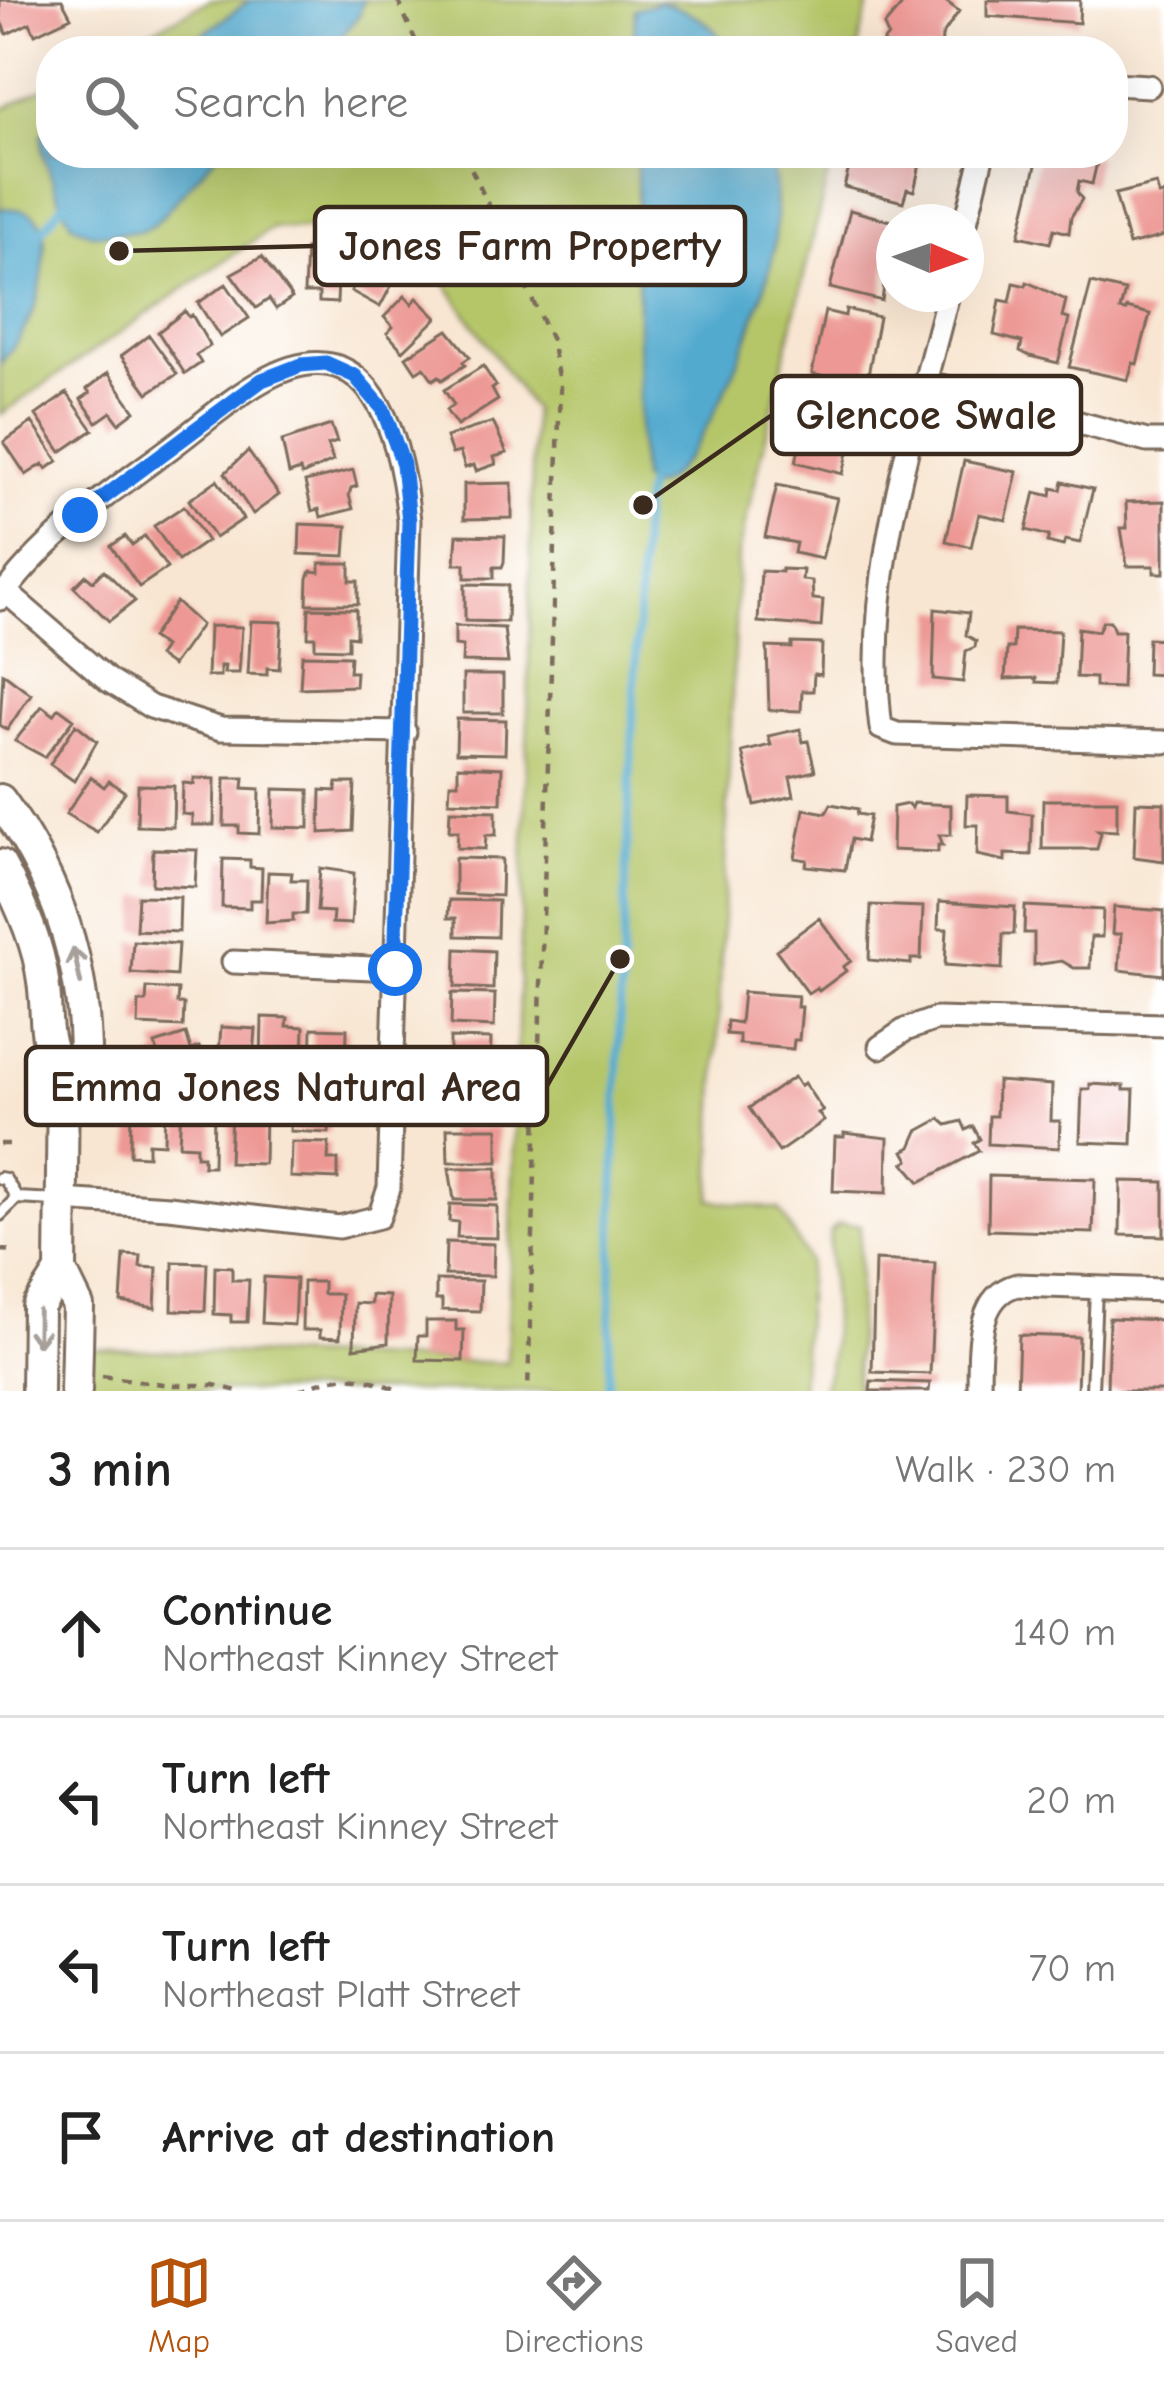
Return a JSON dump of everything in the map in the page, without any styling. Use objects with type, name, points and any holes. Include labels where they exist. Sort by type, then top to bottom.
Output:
[{"type":"street","points":[[1128,85],[1149,86]]},
{"type":"street","points":[[970,204],[979,168]]},
{"type":"street","points":[[944,312],[883,567],[880,728],[897,734],[1164,742]]},
{"type":"street","points":[[61,1200],[339,1227],[379,1217],[388,1187],[404,732],[409,521],[403,464],[383,409],[355,376],[326,363],[301,365],[262,380],[80,515],[3,595],[109,681],[151,707],[221,729],[404,732]]},
{"type":"street","points":[[926,382],[1147,441],[1164,441]]},
{"type":"street","points":[[0,800],[46,872],[73,947],[85,1048],[62,1073]]},
{"type":"street","points":[[0,865],[37,956],[47,1047],[62,1073],[61,1270],[78,1306],[86,1383]]},
{"type":"street","points":[[233,962],[395,969]]},
{"type":"street","points":[[880,1047],[904,1030],[936,1019],[1164,1025]]},
{"type":"street","points":[[37,1391],[38,1307],[61,1270]]},
{"type":"street","points":[[979,1391],[981,1328],[1005,1288],[1164,1290]]},
{"type":"lane","points":[[0,1178],[17,1198]]},
{"type":"lane","points":[[0,1215],[17,1198],[61,1200]]},
{"type":"lane","points":[[1091,1391],[1096,1288]]},
{"type":"path","points":[[398,0],[414,36]]},
{"type":"path","points":[[471,168],[551,340],[560,387],[528,1391]]},
{"type":"path","points":[[0,1144],[18,1144]]},
{"type":"path","points":[[0,1250],[15,1251]]},
{"type":"path","points":[[299,1391],[350,1376],[399,1391]]},
{"type":"path","points":[[86,1383],[214,1384],[237,1391]]},
{"type":"green space","points":[[210,0],[870,0],[861,36],[142,36]]},
{"type":"green space","points":[[36,92],[36,168],[829,168],[738,554],[711,1200],[780,1210],[808,1261],[801,1391],[82,1391],[83,1348],[507,1363],[533,410],[409,231],[272,228],[0,415],[0,111]]},
{"type":"green space","points":[[839,1224],[860,1225],[856,1391],[821,1391],[833,1332],[830,1231]]},
{"type":"water","points":[[250,0],[363,0],[359,15],[341,36],[201,36]]},
{"type":"water","points":[[660,2],[682,9],[719,36],[634,36],[635,9]]},
{"type":"water","points":[[48,168],[205,168],[155,224],[140,232],[92,234],[72,224]]},
{"type":"water","points":[[637,168],[772,168],[774,247],[759,304],[728,385],[688,457],[667,479],[647,487],[641,480]]},
{"type":"water","points":[[0,208],[32,214],[42,224],[45,243],[41,285],[32,313],[0,364]]},
{"type":"building","points":[[0,0],[62,0],[71,17],[35,34],[30,23],[7,34],[0,20]]},
{"type":"building","points":[[906,0],[944,0],[959,11],[942,36],[888,36],[884,26]]},
{"type":"building","points":[[987,0],[1080,0],[1079,23],[987,16]]},
{"type":"building","points":[[849,168],[919,168],[914,191],[907,189],[903,202],[844,187]]},
{"type":"building","points":[[1035,168],[1096,168],[1092,184],[1079,181],[1077,192],[1082,199],[1071,217],[1069,233],[1054,229],[1050,243],[1019,236]]},
{"type":"building","points":[[1156,184],[1159,195],[1164,194],[1164,236],[1129,245],[1115,194]]},
{"type":"building","points":[[850,210],[876,217],[876,300],[830,288]]},
{"type":"building","points":[[306,249],[339,254],[337,303],[319,302],[319,293],[304,293]]},
{"type":"building","points":[[373,249],[402,265],[380,307],[351,291]]},
{"type":"building","points":[[262,257],[292,298],[276,309],[269,299],[256,308],[231,274]]},
{"type":"building","points":[[1027,282],[1066,300],[1062,317],[1069,319],[1058,363],[1020,351],[1022,342],[994,335],[1000,300],[1010,302],[1014,283],[1026,286]]},
{"type":"building","points":[[1091,283],[1125,291],[1120,310],[1150,314],[1128,380],[1069,367]]},
{"type":"building","points":[[226,284],[249,318],[220,337],[198,303]]},
{"type":"building","points":[[405,296],[412,304],[417,298],[437,318],[403,351],[387,333],[393,327],[384,317]]},
{"type":"building","points":[[846,309],[879,317],[862,386],[812,374],[825,311],[845,316]]},
{"type":"building","points":[[185,311],[210,346],[196,355],[201,363],[185,374],[158,332]]},
{"type":"building","points":[[448,330],[470,357],[465,365],[442,380],[439,376],[433,380],[424,367],[416,372],[406,357]]},
{"type":"building","points":[[149,335],[177,374],[148,393],[121,356]]},
{"type":"building","points":[[483,366],[496,386],[492,389],[498,400],[457,426],[446,410],[454,405],[444,390]]},
{"type":"building","points":[[108,373],[135,411],[119,423],[111,412],[97,422],[81,399]]},
{"type":"building","points":[[812,390],[860,402],[843,474],[796,462]]},
{"type":"building","points":[[67,393],[93,430],[61,452],[36,415]]},
{"type":"building","points":[[32,422],[58,461],[26,475],[4,442]]},
{"type":"building","points":[[493,422],[507,453],[494,457],[496,464],[476,471],[474,465],[465,468],[460,452],[452,454],[446,437]]},
{"type":"building","points":[[331,425],[337,442],[328,445],[333,461],[302,475],[300,470],[289,474],[282,441]]},
{"type":"building","points":[[248,451],[279,495],[253,514],[225,473]]},
{"type":"building","points":[[964,461],[1017,472],[1006,520],[979,514],[971,547],[946,541]]},
{"type":"building","points":[[353,470],[357,486],[349,495],[353,509],[321,517],[319,509],[312,511],[305,482]]},
{"type":"building","points":[[217,480],[243,519],[215,538],[189,500]]},
{"type":"building","points":[[1063,482],[1093,489],[1080,543],[1065,540],[1063,546],[1047,542],[1049,536],[1026,530],[1035,492],[1051,496],[1052,488],[1061,490]]},
{"type":"building","points":[[512,483],[512,518],[464,519],[464,484]]},
{"type":"building","points":[[777,485],[837,498],[822,559],[794,553],[796,543],[765,537]]},
{"type":"building","points":[[1164,501],[1164,573],[1154,573],[1154,566],[1127,566],[1121,528],[1127,528],[1126,502]]},
{"type":"building","points":[[184,506],[207,541],[178,561],[154,526]]},
{"type":"building","points":[[300,524],[347,526],[345,556],[299,554]]},
{"type":"building","points":[[457,535],[505,536],[504,562],[494,567],[494,578],[465,578],[465,564],[455,564]]},
{"type":"building","points":[[125,536],[132,545],[145,536],[167,568],[139,587],[111,546]]},
{"type":"building","points":[[320,563],[350,563],[350,581],[358,581],[358,604],[307,604],[308,578],[311,571],[320,572]]},
{"type":"building","points":[[104,570],[135,601],[109,621],[74,587],[86,575],[93,581]]},
{"type":"building","points":[[803,570],[802,580],[812,581],[813,599],[823,600],[821,627],[758,622],[761,571]]},
{"type":"building","points":[[465,584],[508,585],[507,622],[465,621]]},
{"type":"building","points":[[176,602],[201,625],[172,666],[158,656],[164,647],[151,638]]},
{"type":"building","points":[[309,608],[356,609],[356,637],[348,636],[348,649],[315,648],[315,637],[308,637]]},
{"type":"building","points":[[935,609],[969,613],[966,635],[976,641],[966,651],[963,682],[933,679]]},
{"type":"building","points":[[251,621],[282,622],[279,669],[267,668],[267,675],[248,674]]},
{"type":"building","points":[[1103,621],[1110,621],[1114,631],[1124,631],[1122,688],[1095,687],[1095,678],[1076,677],[1078,628],[1098,631]]},
{"type":"building","points":[[209,626],[242,627],[239,673],[224,673],[225,666],[220,666],[220,676],[207,676]]},
{"type":"building","points":[[455,626],[504,628],[508,663],[462,662],[463,646],[455,645]]},
{"type":"building","points":[[1014,630],[1060,631],[1057,683],[1005,679],[1007,648],[1013,648]]},
{"type":"building","points":[[1148,638],[1164,639],[1164,675],[1147,674]]},
{"type":"building","points":[[792,643],[822,644],[821,675],[814,674],[813,691],[802,691],[801,711],[769,710],[767,647],[792,648]]},
{"type":"building","points":[[302,655],[350,656],[349,672],[356,672],[355,686],[300,688]]},
{"type":"building","points":[[3,673],[31,694],[7,730],[0,725]]},
{"type":"building","points":[[463,675],[503,675],[503,713],[463,713]]},
{"type":"building","points":[[42,706],[54,715],[59,708],[74,719],[45,757],[15,741]]},
{"type":"building","points":[[457,719],[506,720],[505,754],[456,753]]},
{"type":"building","points":[[76,724],[97,741],[74,781],[50,764]]},
{"type":"building","points":[[800,729],[815,771],[790,777],[794,796],[755,805],[742,752],[771,745],[768,736]]},
{"type":"building","points":[[458,766],[502,768],[501,803],[449,801],[450,783],[458,783]]},
{"type":"building","points":[[91,777],[104,787],[109,781],[125,792],[97,832],[66,814]]},
{"type":"building","points":[[194,778],[215,779],[214,825],[192,825],[192,815],[182,814],[183,783],[194,784]]},
{"type":"building","points":[[225,778],[244,778],[243,788],[260,789],[259,834],[224,826]]},
{"type":"building","points":[[337,783],[355,783],[353,831],[320,833],[321,790],[336,791]]},
{"type":"building","points":[[138,785],[174,786],[173,827],[137,826]]},
{"type":"building","points":[[274,789],[309,790],[309,828],[273,827]]},
{"type":"building","points":[[967,795],[1008,796],[1008,811],[1032,814],[1031,855],[1005,854],[1005,861],[977,855],[978,825],[966,825]]},
{"type":"building","points":[[1043,800],[1117,800],[1117,831],[1097,830],[1101,833],[1097,849],[1042,849]]},
{"type":"building","points":[[1136,802],[1164,803],[1164,861],[1134,857]]},
{"type":"building","points":[[913,803],[951,805],[951,835],[939,835],[943,845],[938,845],[938,852],[892,850],[893,807],[908,804],[911,808]]},
{"type":"building","points":[[831,804],[870,816],[865,842],[851,839],[845,870],[806,866],[807,860],[795,858],[804,809],[826,813]]},
{"type":"building","points":[[450,810],[496,811],[496,835],[486,835],[485,849],[457,848],[458,831],[449,831]]},
{"type":"building","points":[[153,849],[197,850],[195,887],[152,885]]},
{"type":"building","points":[[455,858],[502,859],[501,896],[455,894]]},
{"type":"building","points":[[223,859],[250,860],[250,867],[262,868],[261,900],[250,900],[250,908],[222,907]]},
{"type":"building","points":[[320,868],[354,873],[351,924],[332,923],[333,912],[317,911]]},
{"type":"building","points":[[268,872],[292,873],[291,880],[307,880],[306,914],[293,914],[293,921],[266,923]]},
{"type":"building","points":[[138,896],[180,897],[179,932],[136,930]]},
{"type":"building","points":[[449,900],[498,901],[497,937],[456,936],[456,918],[448,918]]},
{"type":"building","points":[[939,902],[1015,907],[1014,934],[1003,934],[1002,969],[945,965],[947,929],[938,929]]},
{"type":"building","points":[[871,905],[923,907],[921,959],[911,959],[911,964],[869,960]]},
{"type":"building","points":[[1025,906],[1103,910],[1102,937],[1091,937],[1090,968],[1074,968],[1062,961],[1034,965],[1034,933],[1024,933]]},
{"type":"building","points":[[1114,907],[1164,911],[1164,975],[1119,970],[1121,934],[1112,934]]},
{"type":"building","points":[[819,918],[851,961],[843,967],[846,971],[819,991],[808,993],[776,950]]},
{"type":"building","points":[[133,941],[178,944],[176,976],[131,973]]},
{"type":"building","points":[[456,949],[494,951],[493,989],[455,987]]},
{"type":"building","points":[[147,988],[178,990],[177,1003],[184,1004],[183,1027],[138,1025],[139,1002],[146,1002]]},
{"type":"building","points":[[743,992],[798,996],[797,1007],[802,1007],[799,1040],[794,1040],[793,1049],[739,1044],[739,1035],[726,1034],[727,1021],[740,1023]]},
{"type":"building","points":[[452,993],[495,994],[494,1027],[451,1025]]},
{"type":"building","points":[[262,1017],[288,1018],[287,1026],[304,1027],[303,1059],[289,1059],[289,1064],[261,1063]]},
{"type":"building","points":[[221,1027],[256,1029],[253,1069],[218,1067]]},
{"type":"building","points":[[312,1028],[347,1029],[346,1070],[311,1069]]},
{"type":"building","points":[[186,1034],[191,1050],[199,1047],[206,1067],[160,1082],[153,1057],[159,1055],[155,1044]]},
{"type":"building","points":[[450,1038],[491,1039],[490,1076],[443,1074],[444,1058],[450,1058]]},
{"type":"building","points":[[794,1077],[800,1086],[804,1083],[823,1111],[818,1113],[824,1121],[779,1152],[749,1108]]},
{"type":"building","points":[[997,1081],[1052,1085],[1051,1121],[1060,1121],[1059,1148],[988,1144],[989,1116],[996,1116]]},
{"type":"building","points":[[1090,1084],[1134,1090],[1132,1144],[1080,1142],[1082,1089],[1090,1089]]},
{"type":"building","points":[[292,1094],[332,1096],[329,1133],[290,1131]]},
{"type":"building","points":[[131,1103],[165,1104],[164,1144],[148,1143],[148,1156],[130,1155]]},
{"type":"building","points":[[181,1106],[214,1107],[213,1166],[203,1166],[196,1146],[179,1145]]},
{"type":"building","points":[[231,1111],[265,1111],[264,1164],[229,1163]]},
{"type":"building","points":[[940,1119],[947,1125],[962,1121],[966,1130],[973,1126],[980,1139],[974,1143],[979,1151],[920,1182],[904,1163],[909,1160],[904,1151],[918,1131]]},
{"type":"building","points":[[447,1128],[498,1128],[498,1162],[448,1162]]},
{"type":"building","points":[[844,1133],[888,1138],[887,1193],[833,1191],[835,1137],[844,1137]]},
{"type":"building","points":[[291,1142],[329,1143],[328,1160],[338,1160],[338,1179],[290,1177]]},
{"type":"building","points":[[449,1168],[497,1168],[497,1200],[454,1200]]},
{"type":"building","points":[[989,1176],[1095,1179],[1093,1233],[988,1230]]},
{"type":"building","points":[[1121,1181],[1164,1182],[1164,1236],[1120,1235]]},
{"type":"building","points":[[450,1204],[497,1206],[497,1238],[457,1237],[458,1222],[449,1221]]},
{"type":"building","points":[[446,1242],[494,1244],[493,1276],[445,1275]]},
{"type":"building","points":[[124,1255],[141,1256],[140,1267],[157,1268],[155,1308],[121,1302]]},
{"type":"building","points":[[875,1260],[935,1263],[930,1374],[872,1372]]},
{"type":"building","points":[[173,1262],[207,1263],[205,1311],[172,1310]]},
{"type":"building","points":[[215,1266],[232,1267],[232,1280],[249,1280],[247,1322],[231,1322],[231,1315],[214,1314]]},
{"type":"building","points":[[264,1277],[296,1279],[294,1325],[262,1323]]},
{"type":"building","points":[[436,1280],[481,1281],[480,1311],[442,1310],[442,1300],[436,1300]]},
{"type":"building","points":[[303,1282],[323,1282],[323,1294],[341,1294],[340,1338],[320,1337],[320,1330],[302,1330]]},
{"type":"building","points":[[371,1295],[389,1296],[388,1343],[354,1348],[355,1303],[371,1304]]},
{"type":"building","points":[[1109,1318],[1164,1320],[1164,1391],[1107,1391]]},
{"type":"building","points":[[426,1321],[456,1321],[456,1330],[464,1330],[463,1361],[417,1360],[418,1336],[426,1336]]},
{"type":"building","points":[[1019,1335],[1079,1337],[1077,1391],[1017,1391]]},
{"type":"building","points":[[871,1381],[930,1383],[929,1391],[870,1391]]},
{"type":"waterway","points":[[38,236],[66,200]]},
{"type":"waterway","points":[[608,1391],[620,1010],[648,478]]},
{"type":"place","name":"Jones Farm Property","points":[[119,251]]},
{"type":"place","name":"Glencoe Swale","points":[[643,505]]},
{"type":"place","name":"Emma Jones Natural Area","points":[[620,959]]},
{"type":"route","points":[[80,515],[262,380],[301,365],[326,363],[355,376],[383,409],[403,464],[409,521],[395,969]]}]
